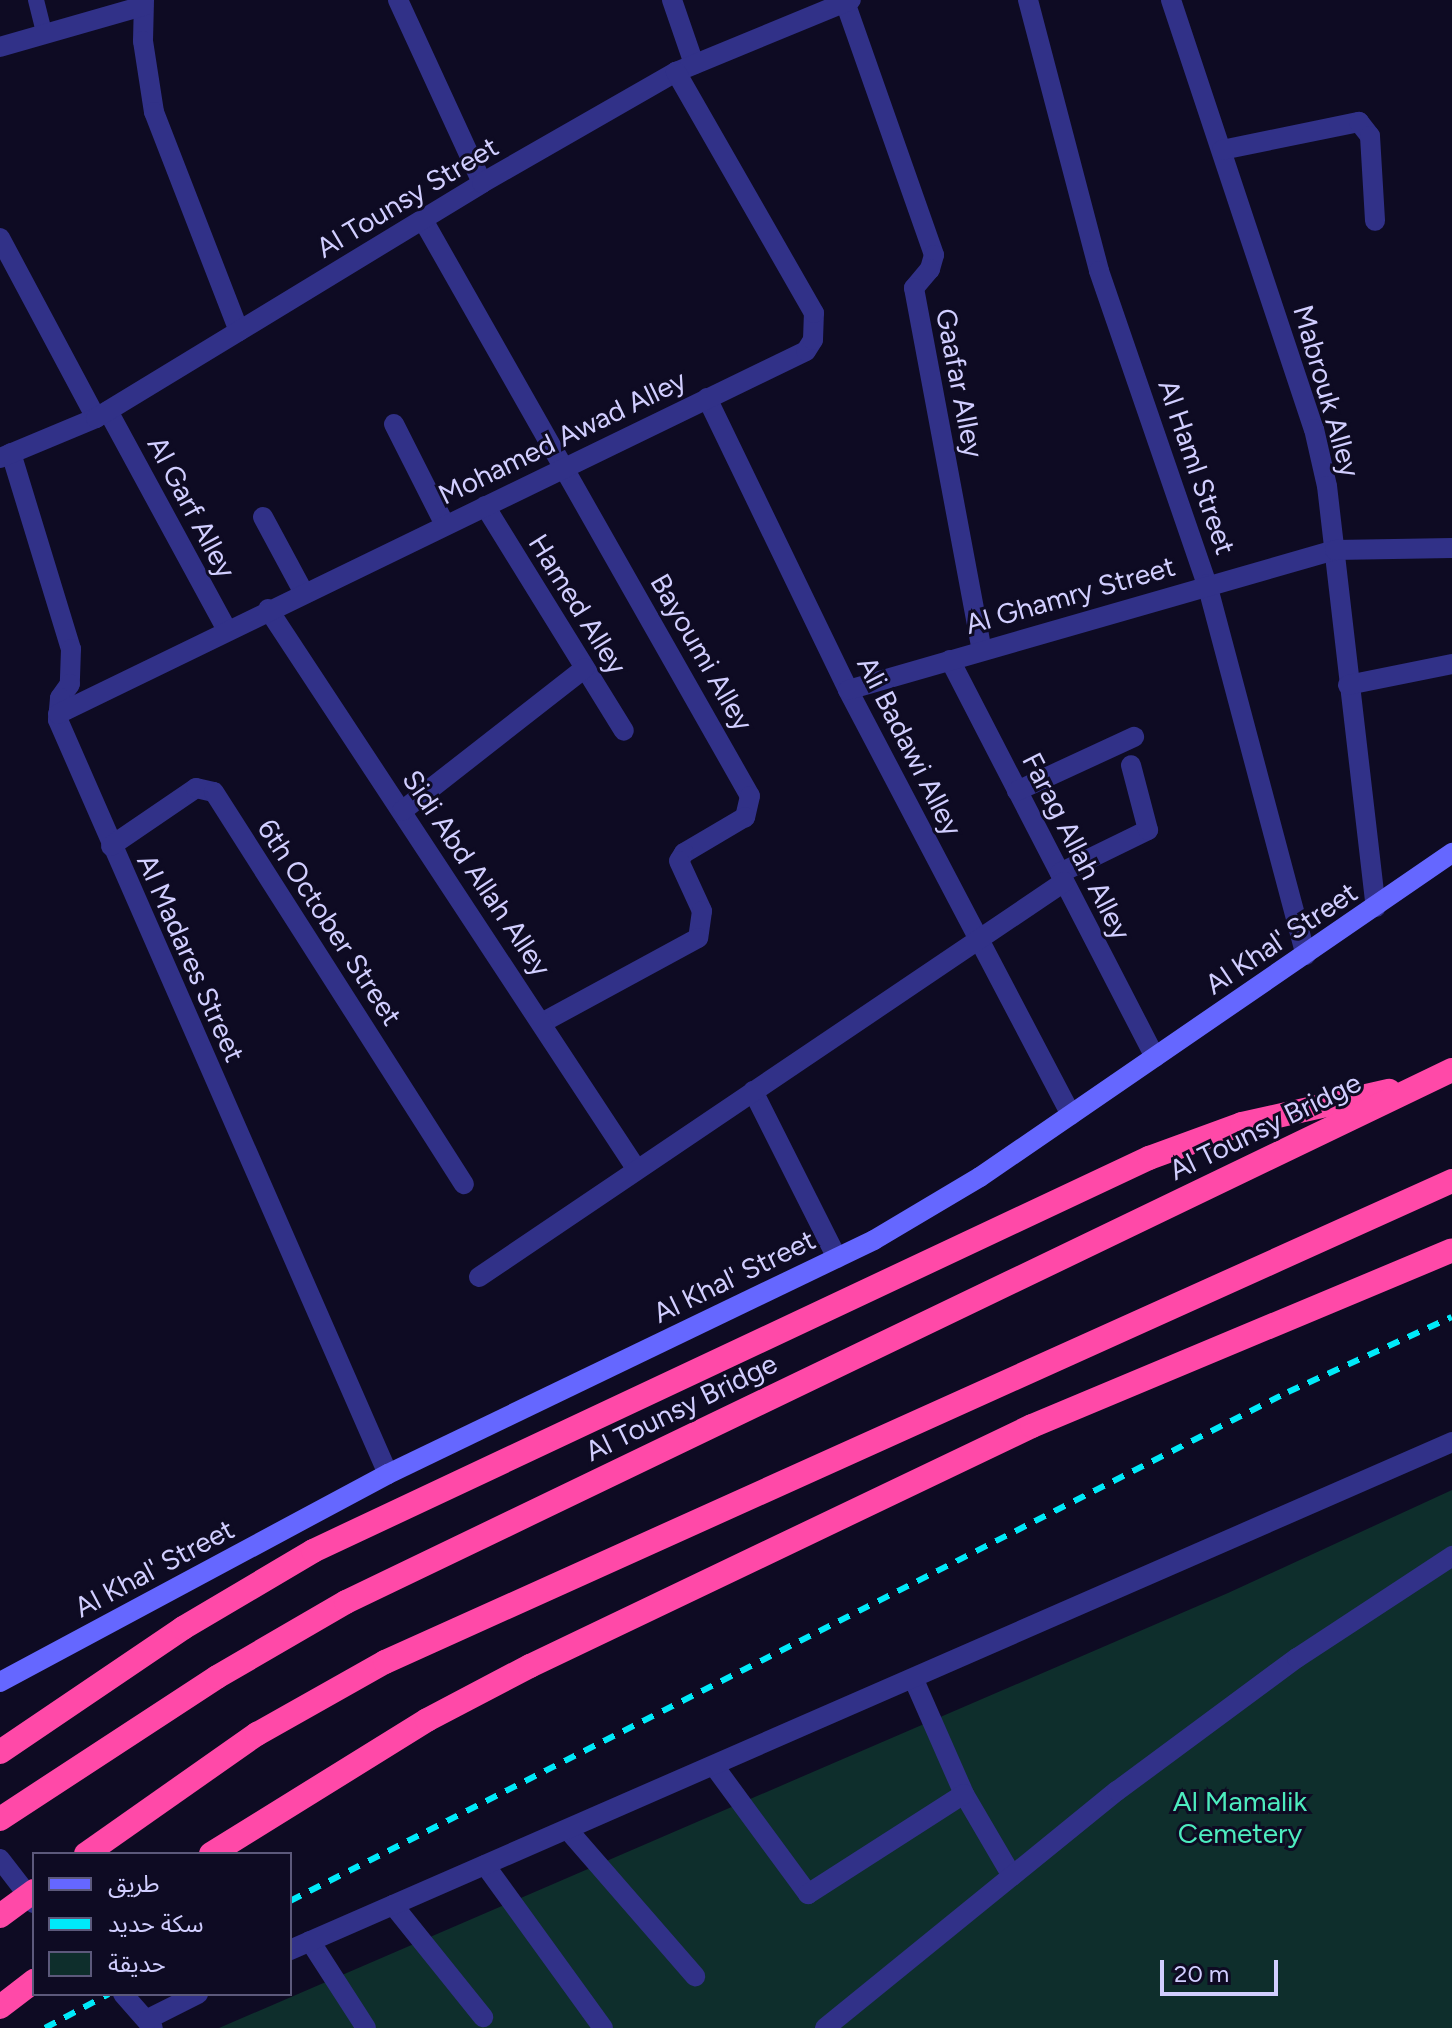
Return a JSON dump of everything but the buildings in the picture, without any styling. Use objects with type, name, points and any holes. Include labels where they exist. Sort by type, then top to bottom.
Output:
[{"type":"highway","points":[[0,1752],[183,1628],[313,1551],[1149,1158],[1289,1110],[1411,1089],[1452,1070]]},
{"type":"highway","name":"Al Tounsy Bridge","points":[[0,1819],[217,1677],[346,1602],[1411,1089]]},
{"type":"highway","points":[[89,1852],[257,1734],[385,1662],[1452,1181]]},
{"type":"highway","points":[[214,1852],[427,1720],[530,1666],[1032,1426],[1452,1250]]},
{"type":"highway","points":[[0,1916],[32,1892]]},
{"type":"highway","points":[[0,2007],[32,1983]]},
{"type":"street","points":[[398,0],[482,183]]},
{"type":"street","points":[[672,0],[685,68]]},
{"type":"street","name":"Al Haml Street","points":[[1028,0],[1099,271],[1207,584],[1306,955]]},
{"type":"street","name":"Mabrouk Alley","points":[[1171,0],[1314,429],[1335,550],[1348,685],[1376,907]]},
{"type":"street","name":"Al Tounsy Street","points":[[6,456],[102,415],[482,183],[685,68],[808,8],[848,1]]},
{"type":"street","name":"Gaafar Alley","points":[[848,1],[934,255],[930,269],[914,288],[982,650]]},
{"type":"street","points":[[0,47],[144,3],[146,77],[154,112],[239,331]]},
{"type":"street","name":"Mohamed Awad Alley","points":[[58,714],[268,609],[806,351],[816,326],[814,313],[685,68]]},
{"type":"street","points":[[1222,150],[1359,122],[1370,136],[1375,221]]},
{"type":"street","name":"Bayoumi Alley","points":[[423,220],[748,789],[751,803],[739,821],[684,853],[679,861],[702,911],[698,938],[543,1022]]},
{"type":"street","name":"Al Garf Alley","points":[[0,238],[227,630]]},
{"type":"street","name":"Ali Badawi Alley","points":[[707,398],[848,690],[1071,1115]]},
{"type":"street","points":[[394,424],[445,525]]},
{"type":"street","points":[[6,456],[71,649],[70,684],[60,698],[58,714]]},
{"type":"street","name":"Hamed Alley","points":[[485,506],[624,731]]},
{"type":"street","points":[[263,517],[304,593]]},
{"type":"street","name":"Al Ghamry Street","points":[[848,690],[1207,584],[1335,550],[1452,548]]},
{"type":"street","name":"Sidi Abd Allah Alley","points":[[268,609],[543,1022],[637,1170]]},
{"type":"street","name":"Farag Allah Alley","points":[[950,660],[1155,1057]]},
{"type":"street","points":[[1348,685],[1452,664]]},
{"type":"street","points":[[402,811],[585,668]]},
{"type":"street","name":"Al Madares Street","points":[[58,714],[111,846],[388,1474]]},
{"type":"street","points":[[1017,791],[1134,737]]},
{"type":"street","points":[[479,1277],[1062,877],[1148,830],[1131,765]]},
{"type":"street","name":"6th October Street","points":[[111,846],[196,788],[214,792],[464,1184]]},
{"type":"street","name":"Al Khal' Street","points":[[0,1682],[388,1474],[837,1258],[980,1177],[1452,853]]},
{"type":"street","points":[[753,1091],[837,1258]]},
{"type":"street","points":[[292,1949],[914,1680],[1452,1442]]},
{"type":"street","points":[[825,2028],[1012,1876],[1297,1658],[1452,1556]]},
{"type":"street","points":[[914,1680],[964,1794],[1012,1876]]},
{"type":"street","points":[[714,1766],[808,1894],[964,1794]]},
{"type":"street","points":[[568,1830],[695,1976]]},
{"type":"street","points":[[0,1859],[32,1900]]},
{"type":"street","points":[[485,1865],[603,2028]]},
{"type":"street","points":[[393,1905],[483,2017]]},
{"type":"street","points":[[310,1941],[366,2028]]},
{"type":"street","points":[[125,1996],[151,2024],[195,1996]]},
{"type":"lane","points":[[36,0],[44,32]]},
{"type":"green space","name":"Al Mamalik Cemetery","points":[[1452,1490],[1452,2028],[219,2028],[1228,1593]]},
{"type":"railway","points":[[292,1900],[1288,1392],[1452,1317]]},
{"type":"railway","points":[[45,2028],[105,1996]]}]
